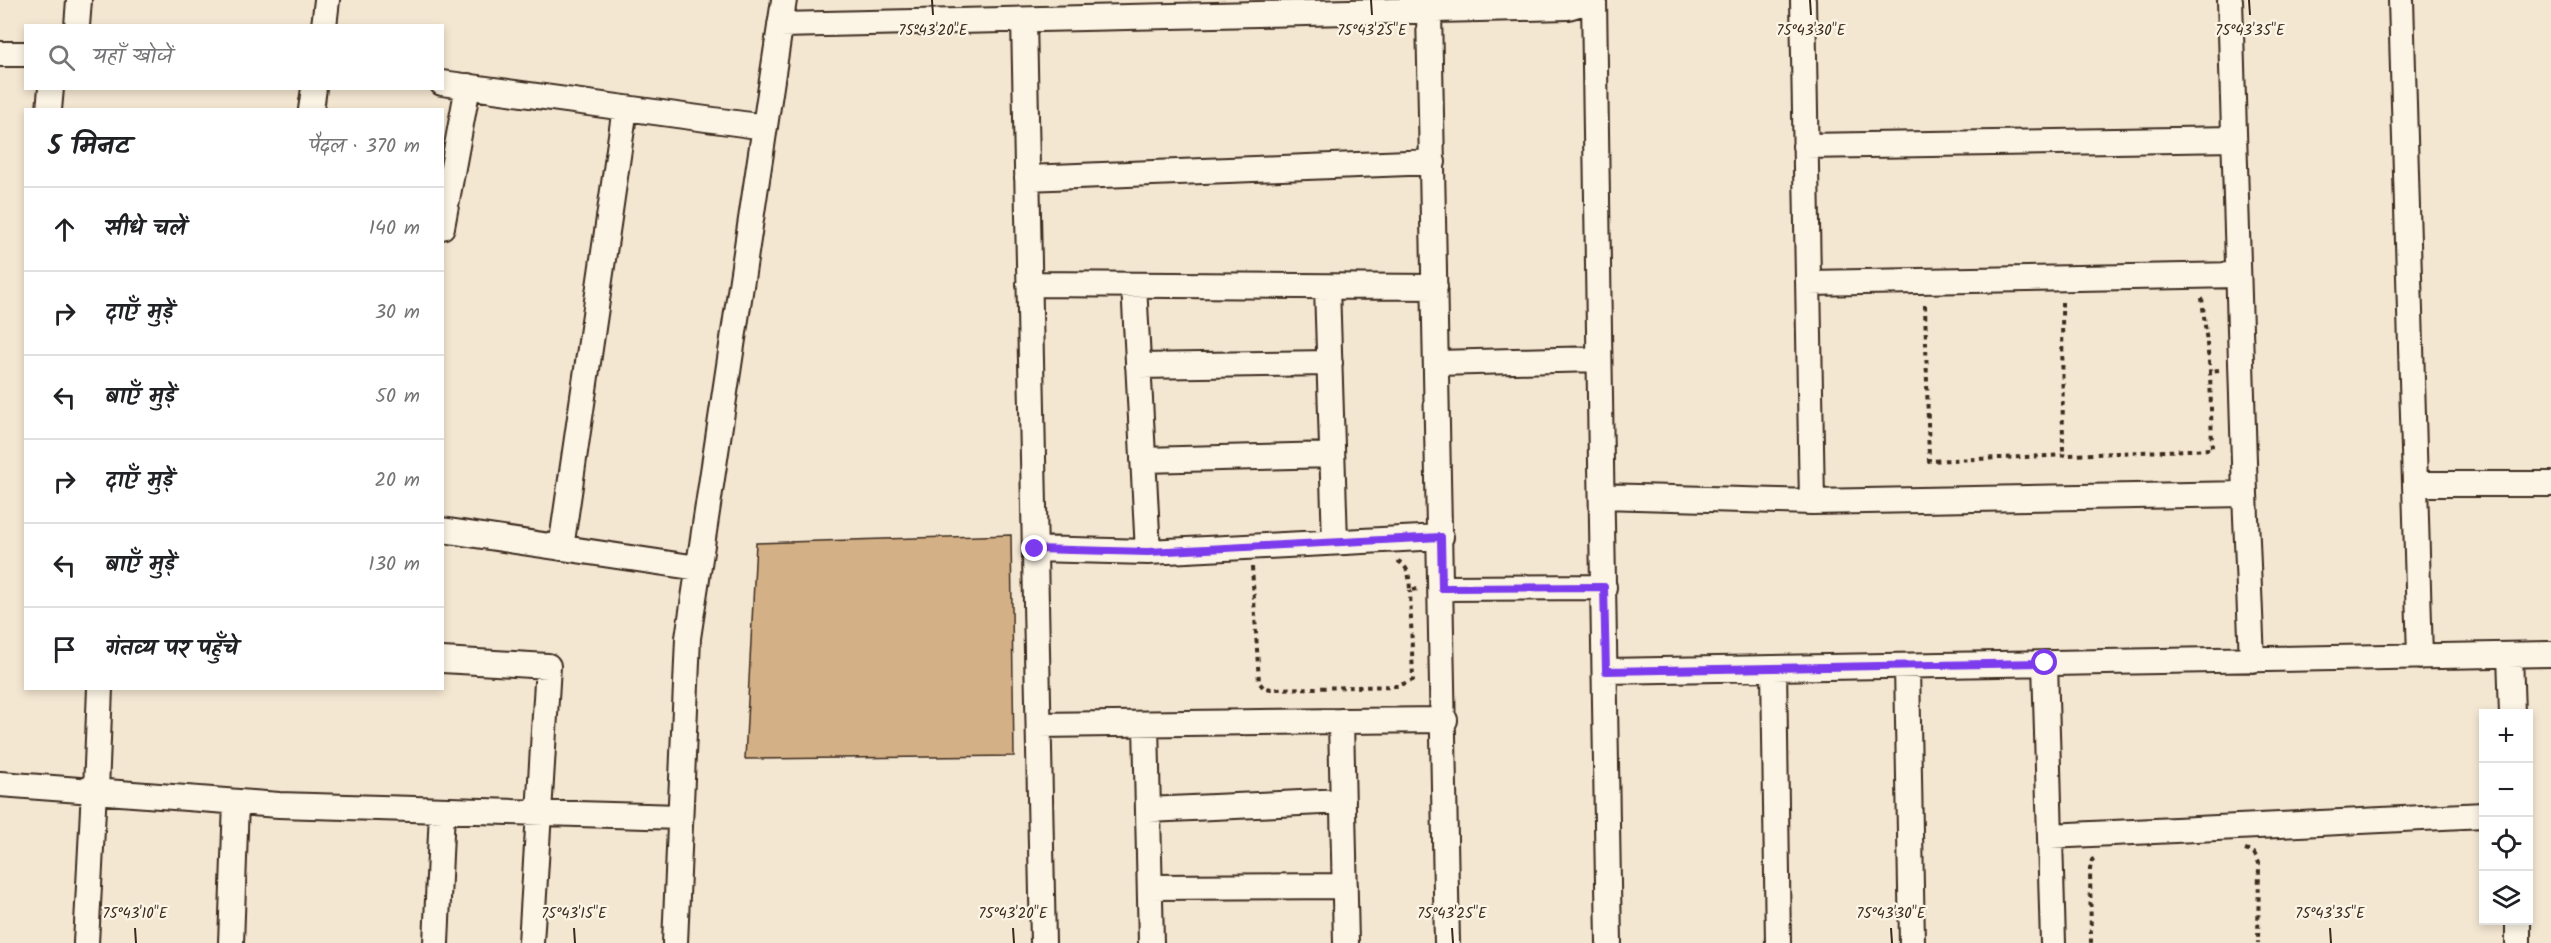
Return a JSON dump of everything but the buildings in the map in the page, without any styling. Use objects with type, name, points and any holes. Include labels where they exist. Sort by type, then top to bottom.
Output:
[{"type":"street","points":[[78,24],[79,0]]},
{"type":"street","points":[[324,24],[327,0]]},
{"type":"street","points":[[675,943],[688,638],[784,0]]},
{"type":"street","points":[[780,25],[1568,7],[1593,0],[1609,943]]},
{"type":"street","points":[[1803,0],[1812,502]]},
{"type":"street","points":[[2229,0],[2252,660]]},
{"type":"street","points":[[2401,0],[2420,657]]},
{"type":"street","points":[[1429,11],[1445,720],[1447,943]]},
{"type":"street","points":[[1024,20],[1043,943]]},
{"type":"street","points":[[0,54],[24,54]]},
{"type":"street","points":[[444,83],[765,127]]},
{"type":"street","points":[[444,215],[468,86]]},
{"type":"street","points":[[49,108],[51,90]]},
{"type":"street","points":[[311,108],[314,90]]},
{"type":"street","points":[[561,548],[625,108]]},
{"type":"street","points":[[1805,146],[2234,139]]},
{"type":"street","points":[[1027,178],[1433,162]]},
{"type":"street","points":[[1808,283],[2238,275]]},
{"type":"street","points":[[1029,284],[1435,287]]},
{"type":"street","points":[[1134,285],[1148,552]]},
{"type":"street","points":[[1327,286],[1335,542]]},
{"type":"street","points":[[1437,363],[1598,359]]},
{"type":"street","points":[[1138,366],[1330,363]]},
{"type":"street","points":[[1143,460],[1332,455]]},
{"type":"street","points":[[2415,484],[2551,483]]},
{"type":"street","points":[[1602,496],[1812,502],[2245,494]]},
{"type":"street","points":[[444,530],[698,568]]},
{"type":"street","points":[[1035,549],[1148,552],[1441,537]]},
{"type":"street","points":[[1442,588],[1604,587]]},
{"type":"street","points":[[1606,671],[2551,654]]},
{"type":"street","points":[[2510,655],[2512,709]]},
{"type":"street","points":[[444,660],[548,666],[531,943]]},
{"type":"street","points":[[2045,663],[2053,943]]},
{"type":"street","points":[[1907,666],[1912,943]]},
{"type":"street","points":[[1774,668],[1778,943]]},
{"type":"street","points":[[86,943],[100,690]]},
{"type":"street","points":[[1039,725],[1445,720]]},
{"type":"street","points":[[1341,721],[1346,943]]},
{"type":"street","points":[[1146,724],[1151,943]]},
{"type":"street","points":[[0,784],[236,802],[442,811],[680,817]]},
{"type":"street","points":[[1148,810],[1343,801]]},
{"type":"street","points":[[231,943],[236,802]]},
{"type":"street","points":[[436,943],[442,811]]},
{"type":"street","points":[[2050,836],[2479,815]]},
{"type":"street","points":[[1150,886],[1345,886]]},
{"type":"street","points":[[2518,925],[2518,943]]},
{"type":"path","points":[[1934,304],[1923,305],[1929,461],[2212,449],[2210,370],[2204,298],[2192,299]]},
{"type":"path","points":[[2050,302],[2073,301]]},
{"type":"path","points":[[2062,302],[2063,455]]},
{"type":"path","points":[[2210,370],[2241,370]]},
{"type":"path","points":[[1256,562],[1252,568],[1259,682],[1263,687],[1398,686],[1413,680],[1409,573],[1406,566],[1399,561],[1388,561]]},
{"type":"path","points":[[1410,590],[1442,588]]},
{"type":"path","points":[[2233,851],[2254,853],[2259,863],[2258,943]]},
{"type":"path","points":[[2091,943],[2090,868],[2092,860],[2101,854]]},
{"type":"route","points":[[1035,549],[1148,552],[1441,537],[1442,588],[1604,587],[1606,671],[2045,663]]}]
